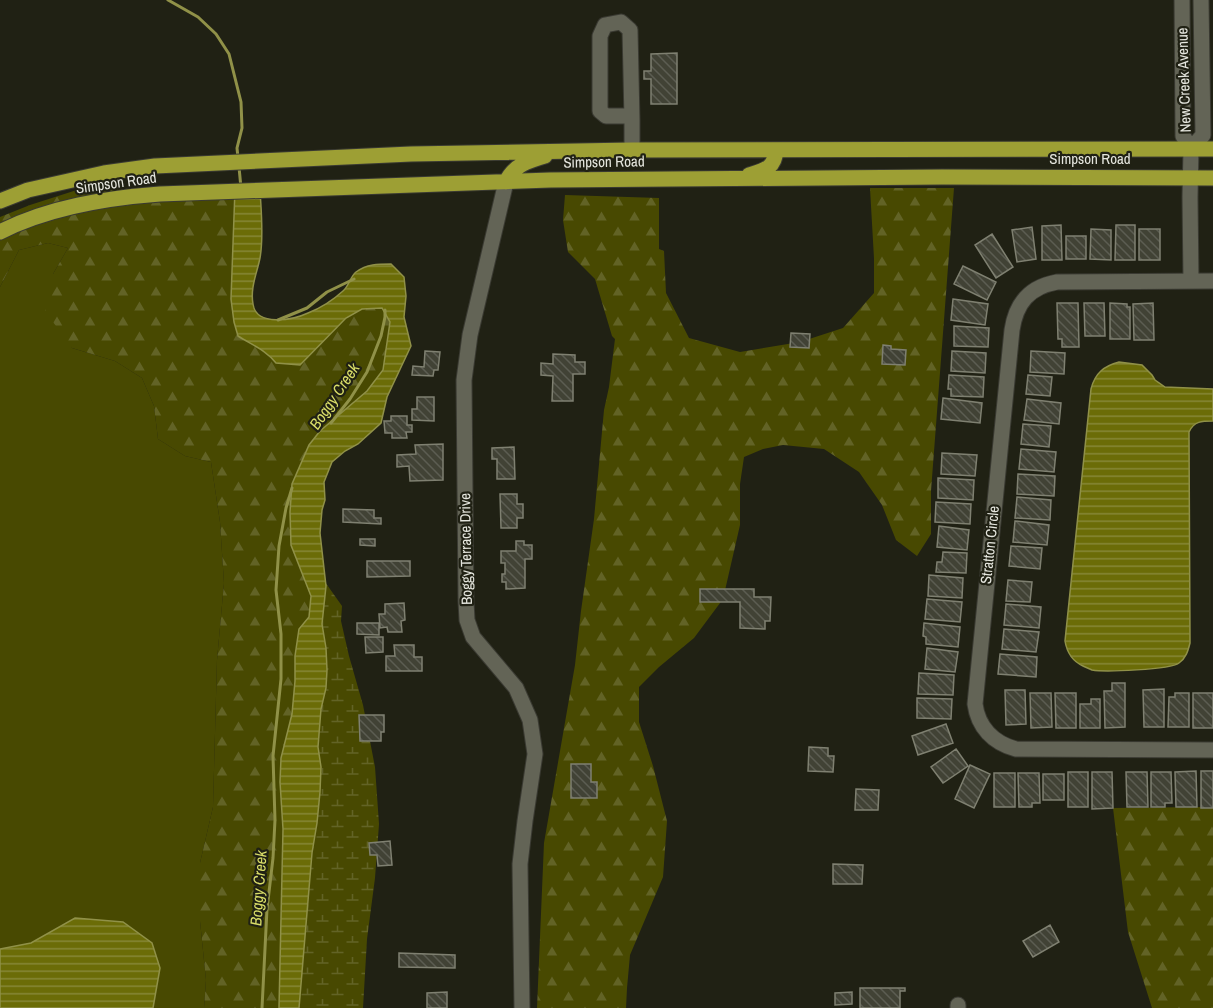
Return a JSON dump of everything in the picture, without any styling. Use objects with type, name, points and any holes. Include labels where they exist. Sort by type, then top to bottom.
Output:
[{"type":"main road","name":"Simpson Road","points":[[0,201],[28,190],[104,173],[155,166],[411,154],[575,150],[1213,149]]},
{"type":"main road","points":[[506,182],[510,173],[518,166],[531,160],[575,150]]},
{"type":"main road","points":[[734,179],[758,172],[773,164],[776,150]]},
{"type":"main road","name":"Simpson Road","points":[[0,232],[58,210],[140,196],[506,182],[942,177],[1191,171],[1213,178]]},
{"type":"street","name":"New Creek Avenue","points":[[1182,0],[1183,136],[1191,149],[1203,135],[1201,0]]},
{"type":"street","points":[[632,116],[606,116],[600,111],[600,36],[605,25],[621,22],[630,30],[632,116],[632,150]]},
{"type":"street","points":[[1191,149],[1191,281]]},
{"type":"street","name":"Boggy Terrace Drive","points":[[506,182],[470,335],[464,380],[466,600],[467,620],[473,637],[516,688],[530,720],[536,754],[520,864],[522,1008]]},
{"type":"street","name":"Stratton Circle","points":[[1213,281],[1057,282],[1034,290],[1019,305],[1013,320],[975,704],[978,718],[989,735],[1001,744],[1016,749],[1213,750]]},
{"type":"green space","points":[[870,188],[954,188],[931,491],[931,534],[917,556],[896,540],[882,505],[859,472],[824,449],[783,445],[763,449],[744,457],[740,484],[740,525],[723,599],[694,638],[639,687],[639,722],[667,821],[663,877],[630,955],[626,1008],[537,1008],[544,843],[575,665],[594,519],[604,410],[615,339],[612,336],[595,279],[568,252],[563,220],[565,195],[659,198],[659,249],[664,251],[666,293],[689,338],[740,352],[800,342],[843,328],[874,293]]},
{"type":"green space","points":[[80,189],[235,189],[238,336],[263,351],[276,363],[300,365],[346,318],[362,309],[382,307],[390,322],[383,370],[367,391],[320,431],[309,445],[292,484],[311,596],[309,617],[295,656],[292,714],[281,758],[283,829],[279,1008],[204,1008],[206,980],[200,921],[200,863],[213,807],[217,660],[224,583],[220,522],[211,462],[185,456],[158,439],[154,406],[142,378],[115,361],[72,348],[45,311],[53,274],[68,248],[48,243],[19,250],[0,287],[0,217]]},
{"type":"green space","points":[[48,243],[68,248],[53,274],[72,348],[115,361],[142,378],[154,406],[158,439],[185,456],[211,462],[220,522],[224,583],[217,660],[213,807],[200,863],[200,921],[206,980],[204,1008],[153,1008],[160,968],[152,943],[123,922],[75,918],[31,943],[0,949],[0,287],[19,250]]},
{"type":"green space","points":[[325,582],[342,606],[341,621],[363,705],[375,767],[379,824],[367,939],[363,1008],[299,1008],[312,853],[317,823],[321,767],[318,747],[321,709],[326,688],[326,648],[322,624]]},
{"type":"green space","points":[[1113,808],[1213,808],[1213,1008],[1152,1008],[1128,932]]},
{"type":"shaded area","points":[[235,189],[260,189],[262,241],[252,298],[256,311],[261,316],[276,320],[294,318],[308,313],[345,289],[360,269],[373,265],[391,264],[404,277],[406,296],[404,317],[411,346],[387,397],[381,423],[358,444],[332,462],[324,482],[325,500],[320,533],[326,586],[322,624],[327,670],[318,747],[321,767],[320,792],[312,853],[299,1008],[279,1008],[283,829],[281,758],[292,714],[299,629],[309,617],[311,596],[291,545],[292,484],[309,445],[320,431],[367,391],[383,370],[390,322],[382,308],[362,309],[346,318],[300,365],[276,363],[263,351],[238,336],[231,299]]},
{"type":"shaded area","points":[[1119,362],[1142,365],[1155,380],[1165,387],[1213,389],[1213,421],[1196,424],[1189,432],[1190,643],[1186,654],[1179,663],[1163,667],[1099,671],[1076,662],[1069,653],[1065,641],[1091,389],[1101,371]]},
{"type":"shaded area","points":[[75,918],[123,922],[152,943],[160,968],[153,1008],[0,1008],[0,949],[31,943]]},
{"type":"building","points":[[677,53],[677,104],[651,104],[651,79],[644,79],[644,71],[651,71],[651,54]]},
{"type":"building","points":[[1061,225],[1062,260],[1042,260],[1042,226]]},
{"type":"building","points":[[1116,225],[1135,225],[1135,260],[1115,260]]},
{"type":"building","points":[[1032,227],[1036,259],[1017,262],[1012,230]]},
{"type":"building","points":[[1091,229],[1111,230],[1111,260],[1090,259]]},
{"type":"building","points":[[1139,229],[1160,229],[1160,260],[1139,260]]},
{"type":"building","points":[[992,234],[1013,267],[996,278],[975,245]]},
{"type":"building","points":[[1066,236],[1086,236],[1086,259],[1066,259]]},
{"type":"building","points":[[963,266],[996,282],[987,300],[954,284]]},
{"type":"building","points":[[953,299],[988,304],[985,325],[951,320]]},
{"type":"building","points":[[1057,303],[1078,303],[1079,347],[1062,347],[1062,339],[1058,339]]},
{"type":"building","points":[[1084,303],[1104,303],[1105,336],[1085,336]]},
{"type":"building","points":[[1110,303],[1127,304],[1127,307],[1130,307],[1130,339],[1110,339]]},
{"type":"building","points":[[1153,303],[1154,340],[1134,340],[1133,304]]},
{"type":"building","points":[[954,326],[989,328],[988,347],[954,346]]},
{"type":"building","points":[[791,333],[810,334],[809,348],[790,347]]},
{"type":"building","points":[[883,345],[891,346],[891,349],[906,350],[905,365],[882,364]]},
{"type":"building","points":[[425,351],[440,352],[438,370],[434,370],[433,376],[412,375],[413,366],[424,367]]},
{"type":"building","points":[[952,351],[986,353],[985,373],[951,371]]},
{"type":"building","points":[[1031,351],[1065,353],[1064,374],[1030,372]]},
{"type":"building","points":[[553,354],[575,355],[575,362],[585,362],[585,374],[573,374],[573,401],[552,401],[553,376],[541,375],[541,363],[553,364]]},
{"type":"building","points":[[949,375],[984,377],[983,397],[951,396],[951,389],[948,389]]},
{"type":"building","points":[[1028,375],[1052,377],[1050,396],[1026,394]]},
{"type":"building","points":[[417,397],[434,397],[434,421],[412,420],[412,409],[417,409]]},
{"type":"building","points":[[943,398],[982,403],[980,423],[941,419]]},
{"type":"building","points":[[1027,399],[1061,403],[1059,424],[1024,420]]},
{"type":"building","points":[[391,416],[407,416],[407,425],[412,425],[412,432],[406,432],[407,438],[392,438],[392,433],[385,433],[384,421],[391,421]]},
{"type":"building","points":[[1023,424],[1051,426],[1049,447],[1021,444]]},
{"type":"building","points":[[443,444],[443,480],[410,481],[409,466],[397,467],[397,455],[416,454],[415,445]]},
{"type":"building","points":[[514,447],[515,479],[497,479],[497,459],[492,459],[492,448]]},
{"type":"building","points":[[1021,449],[1056,452],[1054,472],[1019,469]]},
{"type":"building","points":[[942,453],[977,455],[975,476],[941,474]]},
{"type":"building","points":[[1018,474],[1055,476],[1054,496],[1017,494]]},
{"type":"building","points":[[938,478],[974,480],[973,500],[938,498]]},
{"type":"building","points":[[500,494],[517,494],[517,504],[523,504],[523,518],[517,518],[517,528],[501,528]]},
{"type":"building","points":[[1017,497],[1051,500],[1050,520],[1015,518]]},
{"type":"building","points":[[936,502],[971,504],[970,524],[935,522]]},
{"type":"building","points":[[343,509],[374,510],[374,518],[381,518],[381,524],[343,522]]},
{"type":"building","points":[[1015,521],[1049,525],[1047,545],[1013,542]]},
{"type":"building","points":[[939,526],[969,530],[967,550],[937,547]]},
{"type":"building","points":[[360,539],[375,539],[375,546],[360,545]]},
{"type":"building","points":[[516,541],[524,541],[524,545],[532,545],[532,559],[525,559],[525,588],[506,589],[506,582],[502,582],[505,563],[501,563],[501,551],[516,551]]},
{"type":"building","points":[[1011,546],[1042,548],[1040,569],[1009,566]]},
{"type":"building","points":[[943,552],[967,553],[966,573],[936,572],[937,562],[942,562]]},
{"type":"building","points":[[367,561],[410,561],[410,576],[367,577]]},
{"type":"building","points":[[929,575],[963,578],[962,598],[928,596]]},
{"type":"building","points":[[1008,580],[1032,582],[1030,602],[1006,601]]},
{"type":"building","points":[[700,589],[754,589],[754,597],[771,597],[770,621],[765,621],[765,629],[740,628],[740,602],[700,602]]},
{"type":"building","points":[[927,599],[962,602],[960,622],[925,619]]},
{"type":"building","points":[[404,603],[405,620],[401,621],[402,632],[388,632],[387,627],[380,628],[379,614],[385,614],[385,604]]},
{"type":"building","points":[[1006,604],[1041,607],[1039,628],[1004,625]]},
{"type":"building","points":[[357,623],[379,623],[379,635],[357,634]]},
{"type":"building","points":[[924,623],[960,627],[958,647],[926,644],[926,637],[923,636]]},
{"type":"building","points":[[1004,629],[1039,632],[1036,652],[1002,649]]},
{"type":"building","points":[[365,637],[383,637],[383,652],[366,653]]},
{"type":"building","points":[[394,645],[414,645],[414,657],[422,657],[422,671],[386,671],[386,656],[395,656]]},
{"type":"building","points":[[927,648],[958,652],[955,672],[925,669]]},
{"type":"building","points":[[1000,654],[1037,657],[1036,677],[998,674]]},
{"type":"building","points":[[919,673],[954,675],[953,695],[918,694]]},
{"type":"building","points":[[1112,683],[1125,683],[1125,727],[1105,728],[1104,691],[1112,691]]},
{"type":"building","points":[[1164,689],[1164,727],[1144,727],[1143,690]]},
{"type":"building","points":[[1005,690],[1025,690],[1026,724],[1006,725]]},
{"type":"building","points":[[1030,693],[1051,693],[1052,727],[1031,728]]},
{"type":"building","points":[[1055,693],[1076,693],[1076,728],[1056,728]]},
{"type":"building","points":[[1175,693],[1189,693],[1189,727],[1168,727],[1169,697],[1175,697]]},
{"type":"building","points":[[1193,693],[1213,693],[1213,728],[1193,728]]},
{"type":"building","points":[[917,698],[952,699],[951,719],[917,718]]},
{"type":"building","points":[[1091,699],[1100,699],[1100,728],[1080,728],[1080,704],[1091,704]]},
{"type":"building","points":[[359,715],[384,715],[384,732],[381,732],[381,741],[360,741]]},
{"type":"building","points":[[946,724],[953,743],[918,755],[912,736]]},
{"type":"building","points":[[809,747],[828,748],[828,756],[834,756],[833,772],[808,771]]},
{"type":"building","points":[[956,749],[968,766],[943,783],[931,767]]},
{"type":"building","points":[[571,764],[591,764],[591,782],[597,782],[597,798],[571,798]]},
{"type":"building","points":[[970,765],[990,774],[974,808],[955,799]]},
{"type":"building","points":[[1196,771],[1197,807],[1176,807],[1175,772]]},
{"type":"building","points":[[1201,771],[1213,771],[1213,808],[1201,808]]},
{"type":"building","points":[[1068,772],[1088,772],[1088,807],[1068,807]]},
{"type":"building","points":[[1092,772],[1112,772],[1113,808],[1092,809]]},
{"type":"building","points":[[1126,772],[1147,772],[1148,807],[1127,807]]},
{"type":"building","points":[[1151,772],[1171,772],[1172,803],[1165,803],[1165,807],[1151,807]]},
{"type":"building","points":[[994,773],[1015,773],[1015,807],[994,807]]},
{"type":"building","points":[[1018,773],[1039,773],[1040,803],[1032,803],[1032,807],[1019,807]]},
{"type":"building","points":[[1043,774],[1064,774],[1064,800],[1043,800]]},
{"type":"building","points":[[856,789],[879,790],[878,810],[855,810]]},
{"type":"building","points":[[390,841],[392,865],[378,866],[377,855],[370,855],[369,843]]},
{"type":"building","points":[[833,864],[863,865],[862,884],[833,884]]},
{"type":"building","points":[[1050,925],[1059,942],[1033,957],[1023,941]]},
{"type":"building","points":[[399,953],[455,955],[455,968],[399,967]]},
{"type":"building","points":[[860,988],[905,988],[905,991],[900,991],[900,1008],[860,1008]]},
{"type":"building","points":[[447,992],[447,1008],[427,1008],[427,993]]},
{"type":"building","points":[[852,992],[852,1004],[835,1005],[835,993]]},
{"type":"waterway","name":"Boggy Creek","points":[[168,0],[198,17],[216,34],[229,54],[241,102],[242,128],[237,148],[238,158]]},
{"type":"waterway","name":"Boggy Creek","points":[[239,167],[241,188]]},
{"type":"waterway","name":"Boggy Creek","points":[[278,320],[307,308],[327,292],[354,279]]},
{"type":"waterway","name":"Boggy Creek","points":[[331,423],[367,372],[381,336],[385,310]]},
{"type":"waterway","name":"Boggy Creek","points":[[262,1008],[267,909],[275,820],[273,756],[281,679],[281,634],[276,590],[279,546],[292,488]]}]
